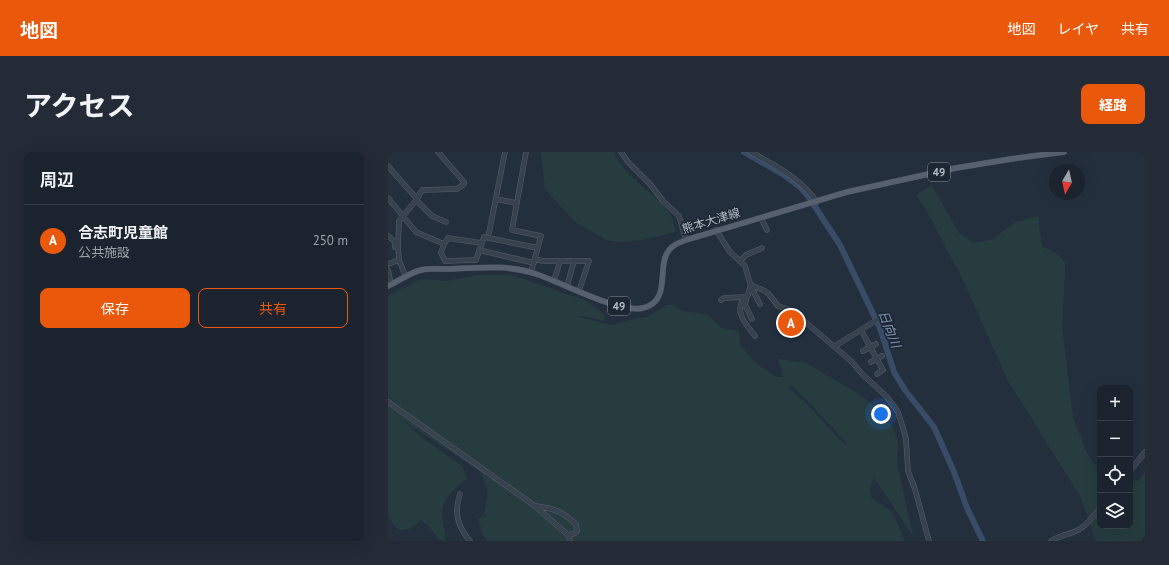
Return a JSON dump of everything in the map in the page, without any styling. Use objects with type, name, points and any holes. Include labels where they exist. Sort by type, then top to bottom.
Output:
[{"type":"main road","name":"熊本大津線","points":[[389,283],[426,269],[504,268],[531,272],[615,305],[642,309],[649,306],[658,297],[661,291],[667,252],[674,245],[686,240],[847,192],[950,169],[1064,152]]},
{"type":"street","points":[[399,258],[399,221],[417,200],[422,190],[457,188],[464,184],[464,182],[440,154],[446,152]]},
{"type":"street","points":[[488,233],[505,152]]},
{"type":"street","points":[[526,152],[512,230],[541,236],[531,272]]},
{"type":"street","points":[[621,152],[628,162],[650,184],[662,201],[679,216],[686,240]]},
{"type":"street","points":[[752,152],[794,178],[810,192],[816,202]]},
{"type":"street","points":[[388,166],[425,210],[432,216],[446,222]]},
{"type":"street","points":[[388,198],[416,232],[444,244]]},
{"type":"street","points":[[496,200],[516,203]]},
{"type":"street","points":[[761,218],[767,230]]},
{"type":"street","points":[[716,230],[725,247],[745,266],[751,286],[760,304]]},
{"type":"street","points":[[388,236],[395,242],[396,252],[406,277]]},
{"type":"street","points":[[481,243],[448,238],[441,253],[445,261],[476,260],[484,237],[538,248]]},
{"type":"street","points":[[740,261],[746,255],[762,248]]},
{"type":"street","points":[[479,250],[535,261],[589,261],[580,291]]},
{"type":"street","points":[[388,264],[399,258]]},
{"type":"street","points":[[554,281],[560,261]]},
{"type":"street","points":[[567,286],[574,261]]},
{"type":"street","points":[[388,270],[389,283]]},
{"type":"street","points":[[751,286],[748,295],[740,304],[740,312],[745,324],[755,336]]},
{"type":"street","points":[[751,286],[768,293],[778,306],[790,310],[796,314],[852,361],[886,396],[898,412],[906,439],[908,471],[915,489],[929,541]]},
{"type":"street","points":[[721,300],[724,298],[746,297]]},
{"type":"street","points":[[746,297],[745,305],[752,319]]},
{"type":"street","points":[[834,346],[880,318]]},
{"type":"street","points":[[861,330],[883,370],[877,374]]},
{"type":"street","points":[[863,351],[876,344]]},
{"type":"street","points":[[871,362],[882,356]]},
{"type":"street","points":[[388,402],[534,506],[568,535],[570,541]]},
{"type":"street","points":[[1133,468],[1145,452]]},
{"type":"street","points":[[460,494],[456,513],[460,527],[470,541]]},
{"type":"street","points":[[534,506],[552,509],[562,513],[576,524],[576,531],[573,534],[568,535]]},
{"type":"street","points":[[1051,541],[1082,527],[1097,512]]},
{"type":"green space","points":[[541,152],[614,152],[627,172],[666,209],[671,216],[675,232],[642,240],[621,242],[606,240],[574,221],[545,189]]},
{"type":"green space","points":[[932,185],[959,233],[974,243],[994,239],[1015,222],[1038,216],[1042,246],[1060,256],[1065,263],[1062,326],[1073,417],[1087,453],[1097,468],[1097,529],[1133,529],[1133,480],[1138,481],[1145,471],[1145,541],[1096,541],[1081,498],[1007,379],[964,282],[925,208],[916,195]]},
{"type":"green space","points":[[476,275],[511,275],[585,300],[604,314],[604,321],[583,316],[578,317],[612,325],[633,319],[648,317],[666,305],[674,305],[682,311],[707,314],[721,328],[739,331],[740,344],[753,361],[777,377],[783,377],[778,359],[806,363],[852,390],[875,406],[894,429],[898,442],[897,463],[913,536],[874,478],[870,489],[871,497],[892,512],[905,541],[488,541],[483,535],[478,519],[483,516],[487,518],[484,513],[488,493],[481,472],[402,420],[423,438],[463,467],[467,478],[451,492],[444,503],[442,515],[446,534],[445,541],[439,539],[429,526],[421,520],[410,529],[400,530],[394,526],[388,514],[388,296],[422,279],[447,281]],"holes":[[[791,385],[849,446],[842,442],[804,401],[788,388]]]},
{"type":"waterway","name":"日向川","points":[[744,152],[784,175],[799,186],[808,196],[840,245],[880,328],[894,372],[905,390],[934,427],[954,472],[967,508],[983,541]]},
{"type":"place","name":"合志町児童館","points":[[791,323]]}]
